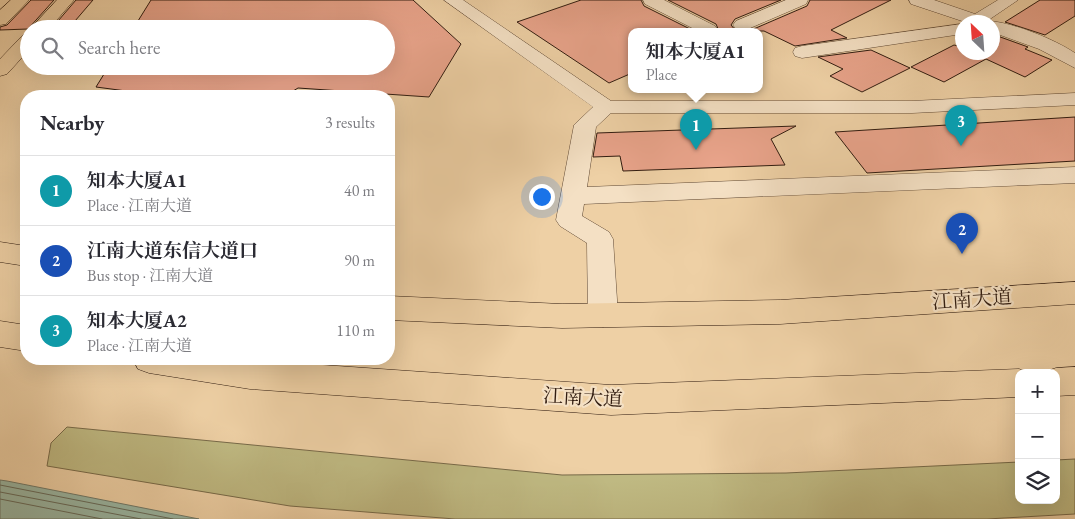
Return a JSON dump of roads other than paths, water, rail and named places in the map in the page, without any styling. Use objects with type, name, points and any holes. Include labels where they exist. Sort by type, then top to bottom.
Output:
[{"type":"main road","points":[[0,20],[20,0]]},
{"type":"main road","points":[[47,20],[66,0]]},
{"type":"main road","points":[[0,70],[20,49]]},
{"type":"main road","points":[[0,252],[20,255]]},
{"type":"main road","name":"江南大道","points":[[395,308],[562,316],[780,312],[1075,293]]},
{"type":"main road","points":[[0,334],[20,337]]},
{"type":"main road","name":"江南大道","points":[[185,365],[250,376],[611,400],[1015,383]]},
{"type":"main road","points":[[1060,382],[1075,381]]},
{"type":"street","points":[[452,0],[606,107],[912,107],[1075,99]]},
{"type":"street","points":[[651,0],[705,28]]},
{"type":"street","points":[[742,25],[800,0]]},
{"type":"street","points":[[917,0],[955,15]]},
{"type":"street","points":[[990,15],[1010,0]]},
{"type":"street","points":[[802,52],[955,28]]},
{"type":"street","points":[[1000,31],[1044,44],[1062,52],[1075,62]]},
{"type":"street","points":[[1044,44],[1075,41]]},
{"type":"street","points":[[603,315],[600,239],[569,220],[585,125],[606,107]]},
{"type":"street","points":[[572,196],[1075,175]]},
{"type":"water","points":[[0,480],[7,481],[199,519],[0,519]]},
{"type":"place","name":"知本大厦A2","points":[[961,146]]},
{"type":"place","name":"知本大厦A1","points":[[696,150]]},
{"type":"place","name":"江南大道东信大道口","points":[[962,254]]}]
